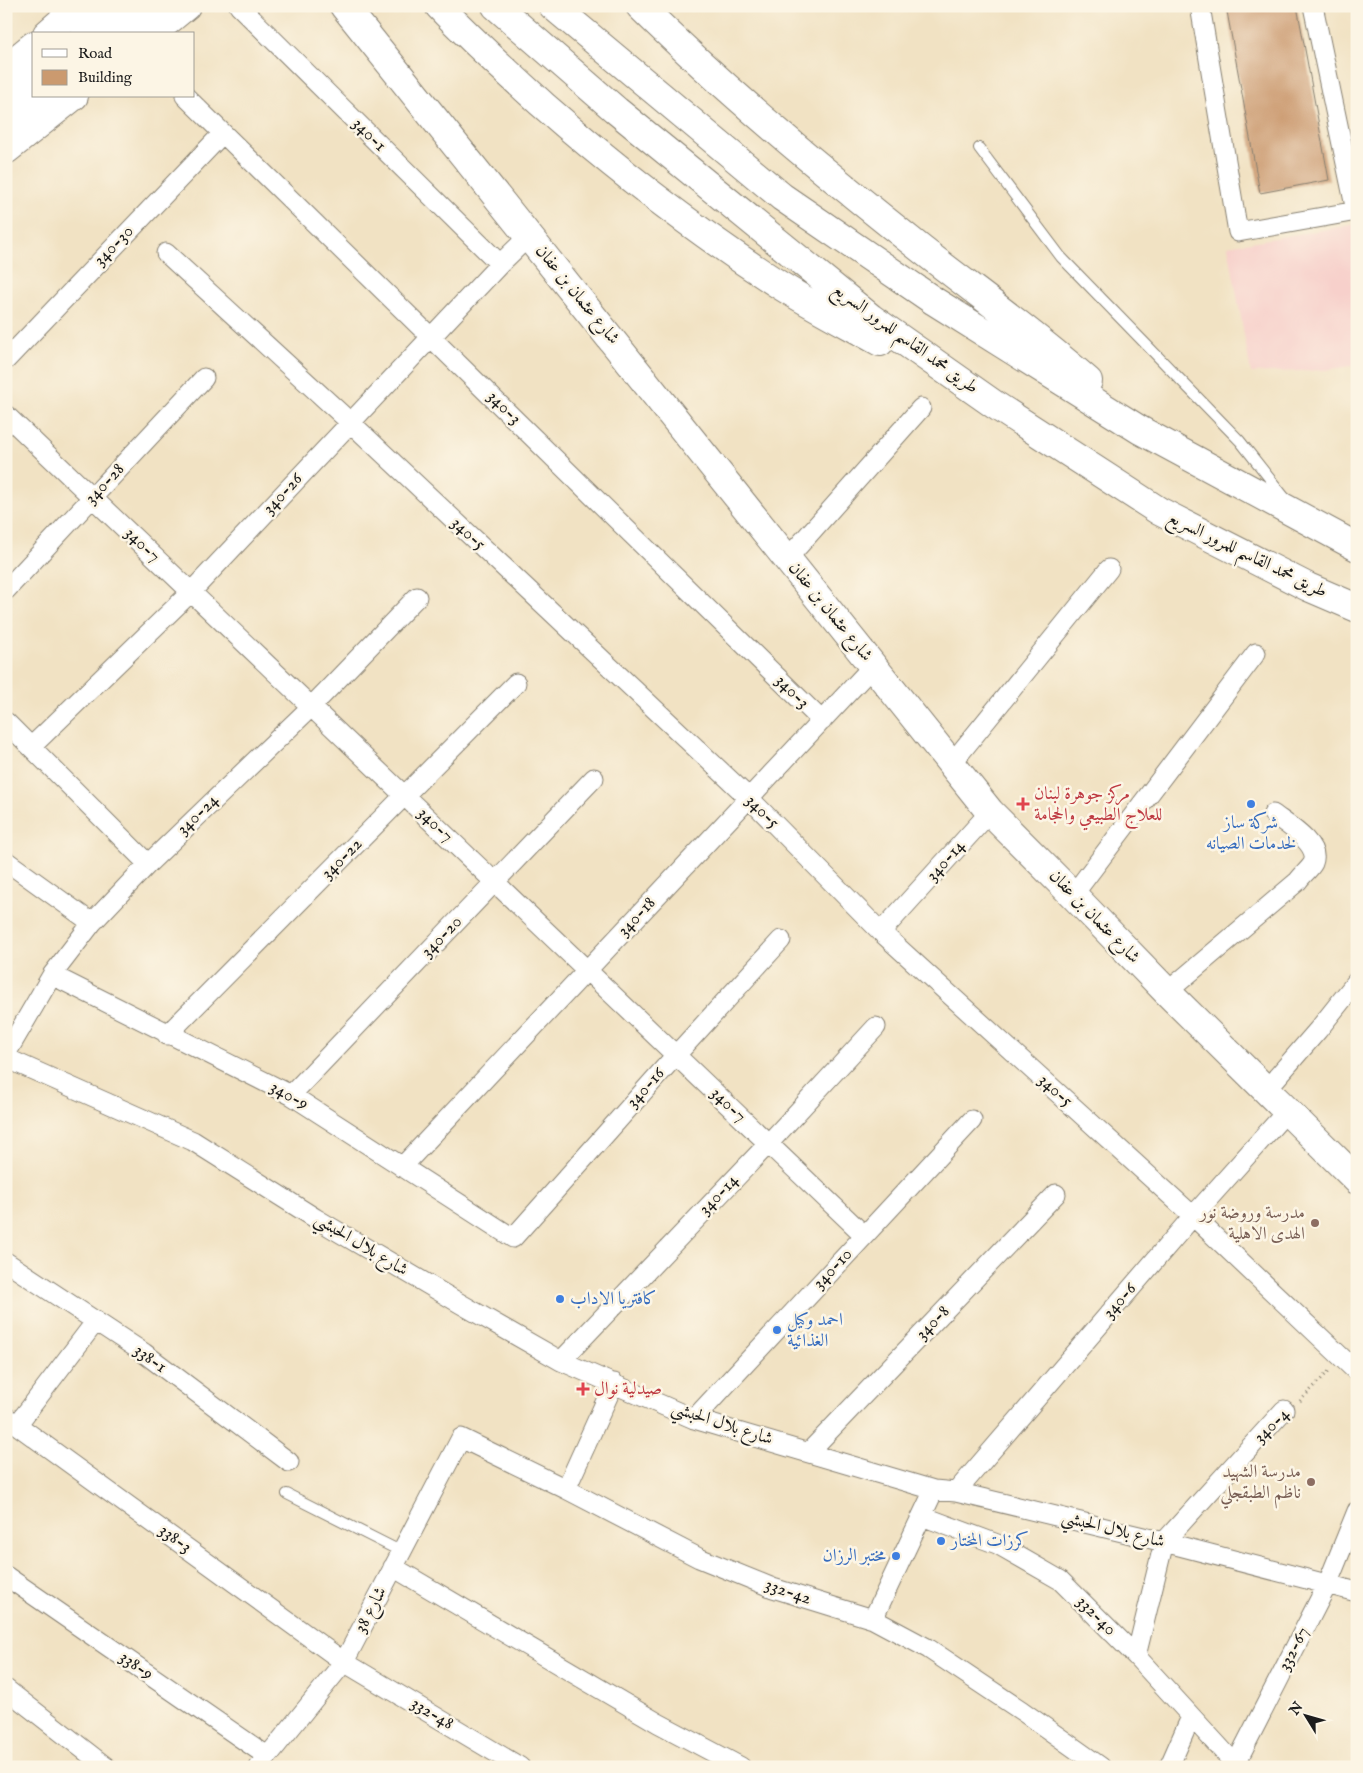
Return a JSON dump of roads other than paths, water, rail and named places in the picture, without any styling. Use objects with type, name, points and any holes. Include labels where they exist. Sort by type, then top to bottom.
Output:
[{"type":"main road","points":[[50,32],[74,15],[118,6]]},
{"type":"main road","points":[[118,32],[150,6]]},
{"type":"main road","points":[[154,32],[186,6]]},
{"type":"main road","name":"شارع عثمان بن عفان","points":[[344,6],[990,812],[1167,992],[1357,1180]]},
{"type":"main road","points":[[439,6],[463,32],[514,79],[622,173],[683,218],[780,285],[995,405]]},
{"type":"main road","name":"طريق محمد القاسم للمرور السريع","points":[[496,6],[617,111],[871,318],[995,405],[1159,511],[1308,587],[1357,608]]},
{"type":"main road","points":[[554,6],[782,197],[934,301],[1140,430],[1357,547]]},
{"type":"main road","points":[[640,6],[691,55],[792,143],[921,250],[1068,364],[1140,430]]},
{"type":"main road","points":[[6,68],[32,47]]},
{"type":"main road","points":[[6,99],[32,78]]},
{"type":"main road","points":[[6,124],[38,98]]},
{"type":"main road","points":[[6,150],[71,98]]},
{"type":"street","name":"340-1","points":[[239,6],[500,264]]},
{"type":"street","points":[[1200,6],[1238,232],[1356,211],[1313,6]]},
{"type":"street","name":"340-3","points":[[187,98],[822,721]]},
{"type":"street","name":"340-30","points":[[6,360],[222,133]]},
{"type":"street","name":"340-26","points":[[31,747],[191,592],[500,264],[529,236]]},
{"type":"street","name":"340-5","points":[[166,253],[749,798],[881,932],[1193,1216],[1357,1372]]},
{"type":"street","name":"340-28","points":[[6,590],[204,378]]},
{"type":"street","points":[[787,559],[921,408]]},
{"type":"street","name":"340-7","points":[[6,415],[864,1235]]},
{"type":"street","points":[[952,763],[1109,569]]},
{"type":"street","name":"340-24","points":[[6,1054],[52,976],[92,923],[148,864],[311,706],[417,597]]},
{"type":"street","points":[[1073,895],[1256,653]]},
{"type":"street","name":"340-18","points":[[402,1167],[873,666]]},
{"type":"street","name":"340-22","points":[[167,1034],[516,683]]},
{"type":"street","points":[[6,722],[148,864]]},
{"type":"street","name":"340-20","points":[[291,1095],[594,778]]},
{"type":"street","name":"340-14","points":[[881,932],[990,812]]},
{"type":"street","points":[[1167,992],[1298,881],[1313,862],[1314,853],[1310,843],[1273,814]]},
{"type":"street","points":[[6,861],[92,923]]},
{"type":"street","name":"340-16","points":[[513,1238],[781,940]]},
{"type":"street","name":"340-9","points":[[52,976],[291,1095],[513,1238]]},
{"type":"street","points":[[1266,1090],[1357,981]]},
{"type":"street","name":"340-14","points":[[561,1361],[768,1144],[876,1027]]},
{"type":"street","name":"شارع بلال الحبشي","points":[[6,1058],[193,1140],[315,1218],[561,1361],[694,1419],[934,1490],[956,1492],[1164,1542],[1357,1592]]},
{"type":"street","name":"340-6","points":[[956,1492],[1193,1216],[1288,1111]]},
{"type":"street","name":"340-10","points":[[694,1419],[972,1120]]},
{"type":"street","name":"340-8","points":[[809,1452],[1056,1194]]},
{"type":"street","name":"338-1","points":[[6,1262],[144,1353],[289,1462]]},
{"type":"street","points":[[12,1421],[96,1321]]},
{"type":"street","points":[[566,1489],[614,1383]]},
{"type":"street","name":"340-4","points":[[1164,1542],[1284,1410]]},
{"type":"street","name":"338-3","points":[[12,1421],[344,1662]]},
{"type":"street","name":"332-42","points":[[461,1438],[566,1489],[699,1558],[773,1588],[873,1619],[928,1649],[1022,1711],[1101,1767]]},
{"type":"street","name":"شارع 38","points":[[263,1761],[344,1662],[461,1438]]},
{"type":"street","points":[[873,1619],[934,1490]]},
{"type":"street","name":"332-67","points":[[1234,1766],[1327,1585],[1357,1511]]},
{"type":"street","name":"332-40","points":[[922,1516],[997,1544],[1060,1580],[1136,1656],[1234,1766]]},
{"type":"street","points":[[1136,1656],[1164,1542]]},
{"type":"street","points":[[398,1559],[658,1723],[740,1767]]},
{"type":"street","name":"338-9","points":[[6,1576],[263,1761]]},
{"type":"street","name":"332-48","points":[[344,1662],[520,1767]]},
{"type":"street","points":[[6,1689],[106,1767]]},
{"type":"street","points":[[1169,1767],[1191,1717]]},
{"type":"lane","points":[[979,148],[1061,257],[1240,441],[1299,516]]},
{"type":"lane","points":[[287,1494],[398,1559]]},
{"type":"place","name":"مركز جوهرة لبنان للعلاج الطبيعي والحجامة","points":[[1023,804]]},
{"type":"place","name":"شركة ساز لخدمات الصيانه","points":[[1251,804]]},
{"type":"place","name":"مدرسة وروضة نور الهدى الاهلية","points":[[1315,1223]]},
{"type":"place","name":"كافتريا الاداب","points":[[560,1299]]},
{"type":"place","name":"احمد وكيل الغذائية","points":[[777,1330]]},
{"type":"place","name":"صيدلية نوال","points":[[583,1389]]},
{"type":"place","name":"مدرسة الشهيد ناظم الطبقجلي","points":[[1311,1482]]},
{"type":"place","name":"كرزات المختار","points":[[941,1541]]},
{"type":"place","name":"مختبر الرزان","points":[[896,1556]]}]
